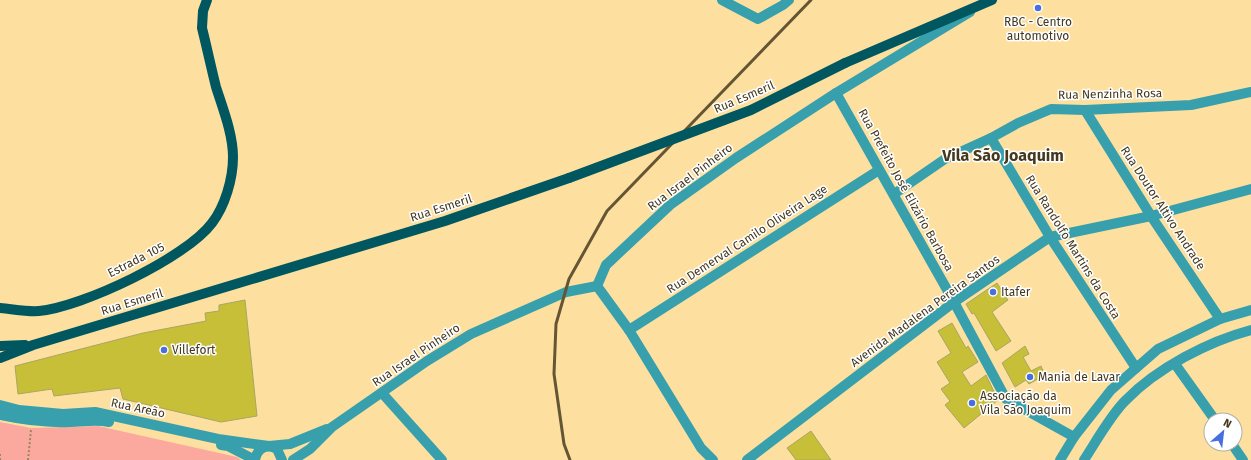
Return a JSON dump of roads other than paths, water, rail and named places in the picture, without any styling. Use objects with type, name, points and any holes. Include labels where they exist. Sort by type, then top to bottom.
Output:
[{"type":"main road","name":"Estrada 105","points":[[0,308],[39,311],[66,305],[91,296],[160,264],[202,235],[212,223],[226,196],[233,158],[228,129],[202,28],[203,11],[207,0]]},
{"type":"main road","name":"Rua Esmeril","points":[[33,345],[445,221],[569,178],[751,110],[846,63],[987,1]]},
{"type":"main road","points":[[0,346],[33,345]]},
{"type":"main road","points":[[0,359],[33,345]]},
{"type":"street","points":[[722,0],[733,3],[758,19],[789,0]]},
{"type":"street","name":"Rua Israel Pinheiro","points":[[293,460],[310,449],[332,427],[427,361],[471,334],[566,292],[596,286],[606,265],[670,206],[736,158],[836,93],[987,1]]},
{"type":"street","name":"Rua Nenzinha Rosa","points":[[894,194],[945,159],[991,138],[1018,123],[1051,109],[1085,110],[1191,105],[1251,92]]},
{"type":"street","name":"Rua Prefeito José Elizário Barbosa","points":[[836,93],[894,194],[1006,399],[1074,437]]},
{"type":"street","name":"Rua Doutor Altivo Andrade","points":[[1085,110],[1151,216],[1220,318]]},
{"type":"street","name":"Rua Randolfo Martins da Costa","points":[[991,138],[1050,237],[1136,368]]},
{"type":"street","name":"Rua Demerval Camilo Oliveira Lage","points":[[629,330],[880,170]]},
{"type":"street","name":"Avenida Madalena Pereira Santos","points":[[747,460],[954,302],[1050,237],[1151,216],[1251,188]]},
{"type":"street","points":[[596,286],[629,330],[701,448],[713,460]]},
{"type":"street","points":[[1060,460],[1074,437],[1111,390],[1158,349],[1220,318],[1251,310]]},
{"type":"street","points":[[1084,460],[1125,400],[1158,373],[1230,336],[1251,330]]},
{"type":"street","points":[[1175,364],[1209,412]]},
{"type":"street","points":[[382,393],[442,460]]},
{"type":"street","name":"Rua Areão","points":[[0,405],[19,410],[63,414],[95,412],[218,439],[269,446]]},
{"type":"street","name":"Rua Areão","points":[[0,415],[31,421],[70,422],[96,420],[119,423],[228,446],[255,460]]},
{"type":"street","name":"Rua Israel Pinheiro","points":[[269,446],[290,444],[332,427]]},
{"type":"street","points":[[255,460],[258,452],[269,446],[277,449],[282,460]]},
{"type":"railway","points":[[570,460],[564,444],[554,374],[556,324],[569,279],[607,211],[811,0]]},
{"type":"place","name":"RBC - Centro automotivo","points":[[1038,8]]},
{"type":"place","name":"Itafer","points":[[993,292]]},
{"type":"place","name":"Villefort","points":[[164,350]]},
{"type":"place","name":"Mania de Lavar","points":[[1030,377]]},
{"type":"place","name":"Associação da Vila São Joaquim","points":[[972,403]]},
{"type":"district","name":"Vila São Joaquim","points":[[1003,155]]}]
